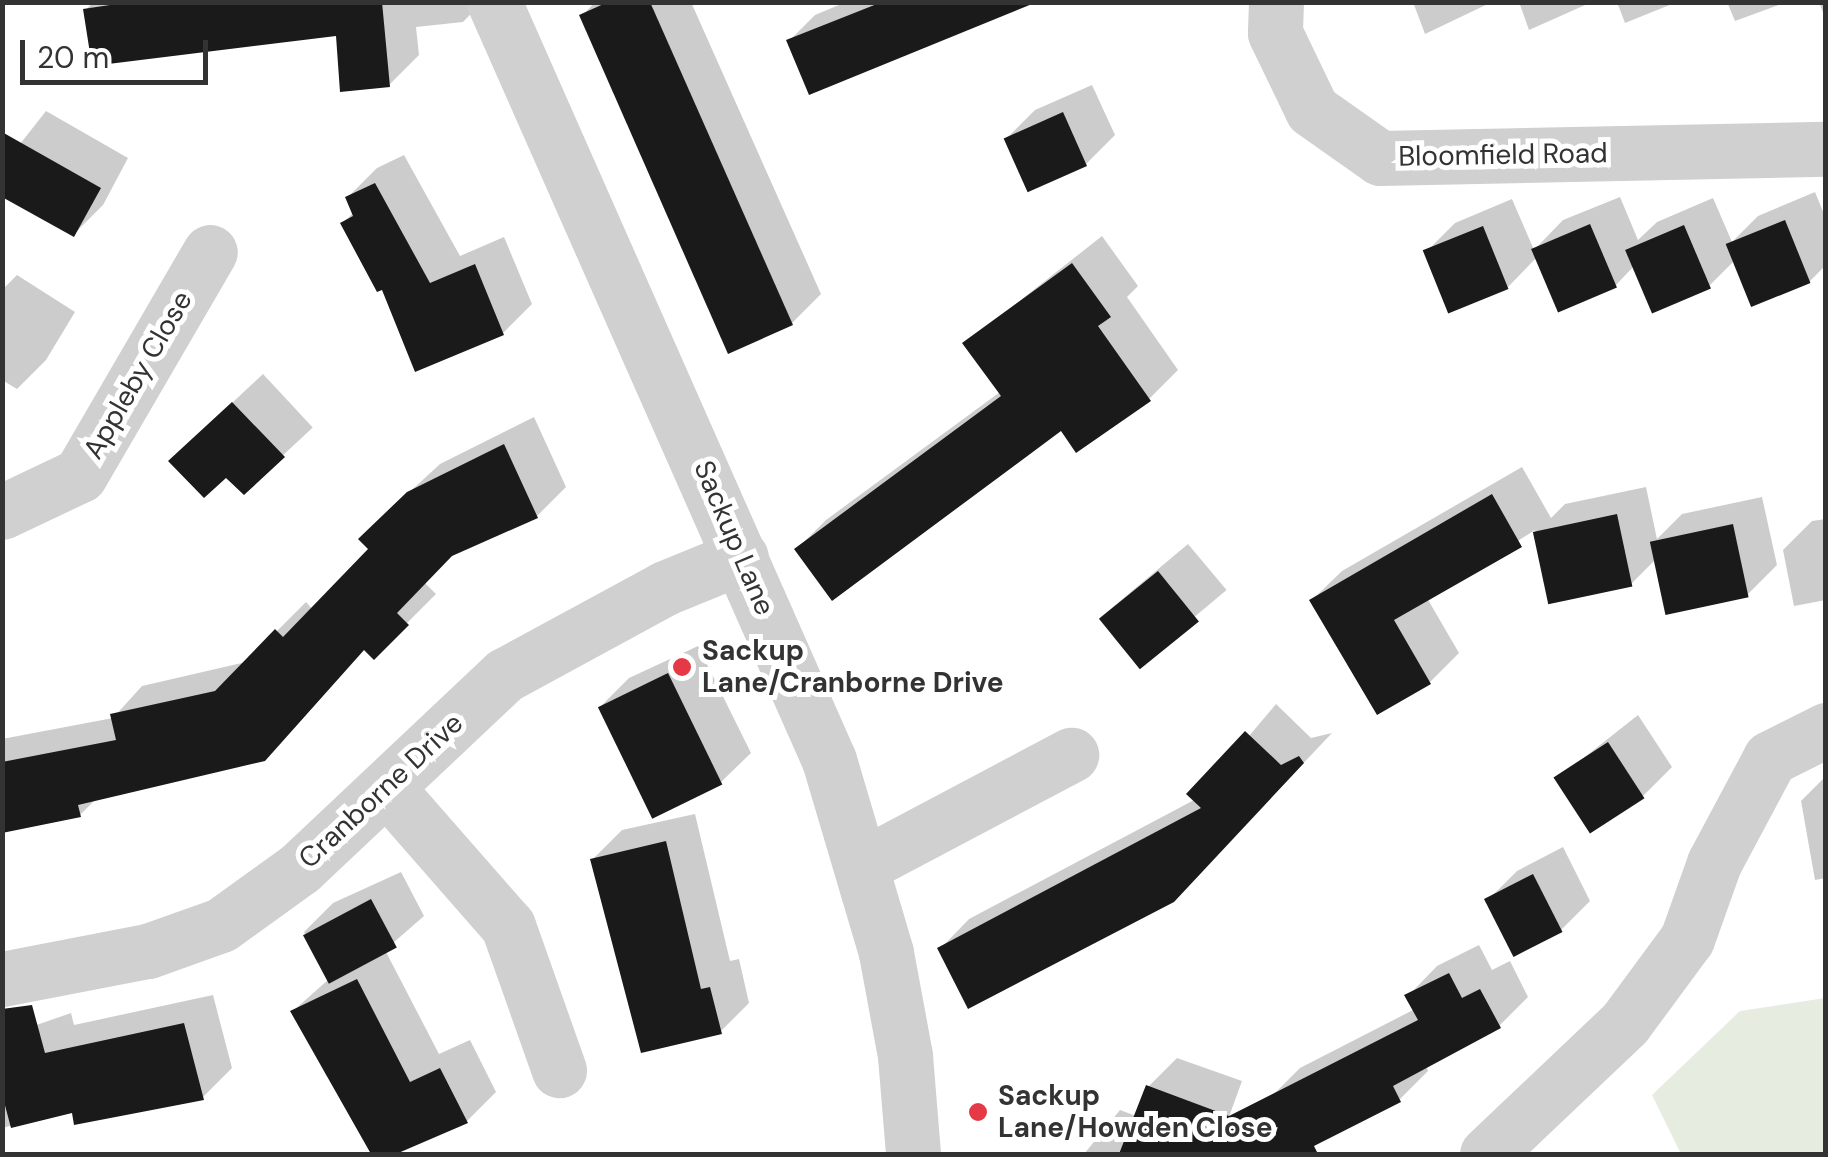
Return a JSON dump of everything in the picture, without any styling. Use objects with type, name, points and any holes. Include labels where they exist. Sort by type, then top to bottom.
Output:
[{"type":"street","name":"Sackup Lane","points":[[494,2],[830,760],[900,1029],[913,1154]]},
{"type":"street","name":"Bloomfield Road","points":[[1276,2],[1275,33],[1312,110],[1380,158],[1826,149]]},
{"type":"street","name":"Appleby Close","points":[[2,512],[80,475],[210,252]]},
{"type":"street","name":"Cranborne Drive","points":[[2,980],[148,951],[220,925],[300,868],[505,676],[665,588],[741,556]]},
{"type":"street","points":[[1487,1154],[1624,1023],[1687,940],[1714,863],[1770,758],[1826,730]]},
{"type":"street","points":[[860,866],[1071,754]]},
{"type":"street","points":[[387,788],[508,926],[559,1070]]},
{"type":"shaded area","points":[[1825,998],[1825,1154],[1681,1154],[1652,1095],[1740,1011]]},
{"type":"building","points":[[130,2],[382,2],[390,87],[340,92],[336,36],[92,66],[83,9]]},
{"type":"building","points":[[608,2],[650,2],[793,325],[728,354],[579,15]]},
{"type":"building","points":[[882,2],[1037,2],[809,95],[786,40]]},
{"type":"building","points":[[1063,112],[1087,166],[1028,192],[1004,138]]},
{"type":"building","points":[[2,132],[101,188],[74,237],[2,197]]},
{"type":"building","points":[[375,183],[430,283],[475,264],[504,335],[415,372],[382,290],[377,292],[340,223],[353,216],[345,197]]},
{"type":"building","points":[[1785,220],[1810,283],[1751,307],[1726,244]]},
{"type":"building","points":[[1590,224],[1617,288],[1558,313],[1531,249]]},
{"type":"building","points":[[1684,225],[1711,289],[1652,314],[1625,250]]},
{"type":"building","points":[[1483,226],[1508,289],[1448,313],[1423,250]]},
{"type":"building","points":[[1072,263],[1111,317],[1098,326],[1151,401],[1076,453],[1061,431],[832,601],[794,549],[1001,396],[962,343]]},
{"type":"building","points":[[232,402],[285,457],[244,495],[226,478],[204,498],[168,461]]},
{"type":"building","points":[[504,444],[538,518],[452,556],[397,613],[409,625],[374,660],[364,650],[265,761],[78,805],[81,817],[2,833],[2,762],[116,740],[110,714],[215,691],[275,629],[283,637],[368,549],[358,539],[407,492]]},
{"type":"building","points":[[1492,494],[1522,547],[1394,620],[1431,684],[1377,715],[1309,600]]},
{"type":"building","points":[[1617,514],[1632,586],[1548,604],[1533,532]]},
{"type":"building","points":[[1733,524],[1749,597],[1665,615],[1650,542]]},
{"type":"building","points":[[1158,571],[1199,622],[1140,669],[1099,619]]},
{"type":"building","points":[[668,673],[722,784],[652,819],[598,707]]},
{"type":"building","points":[[1245,731],[1281,765],[1299,756],[1304,763],[1174,902],[968,1009],[937,948],[1201,808],[1186,794]]},
{"type":"building","points":[[1608,742],[1644,798],[1590,834],[1553,777]]},
{"type":"building","points":[[666,841],[701,989],[710,987],[722,1034],[641,1053],[590,859]]},
{"type":"building","points":[[1533,874],[1563,932],[1514,957],[1484,899]]},
{"type":"building","points":[[371,899],[397,948],[329,984],[303,935]]},
{"type":"building","points":[[1449,973],[1462,998],[1480,989],[1501,1028],[1393,1086],[1401,1102],[1314,1146],[1318,1154],[1119,1154],[1146,1085],[1229,1116],[1418,1020],[1404,995]]},
{"type":"building","points":[[357,979],[410,1082],[440,1068],[468,1123],[396,1154],[371,1154],[290,1011]]},
{"type":"building","points":[[32,1005],[45,1053],[184,1023],[204,1100],[74,1125],[72,1113],[11,1128],[2,1094],[2,1009]]},
{"type":"place","name":"Sackup Lane/Cranborne Drive","points":[[682,667]]},
{"type":"place","name":"Sackup Lane/Howden Close","points":[[978,1112]]}]
